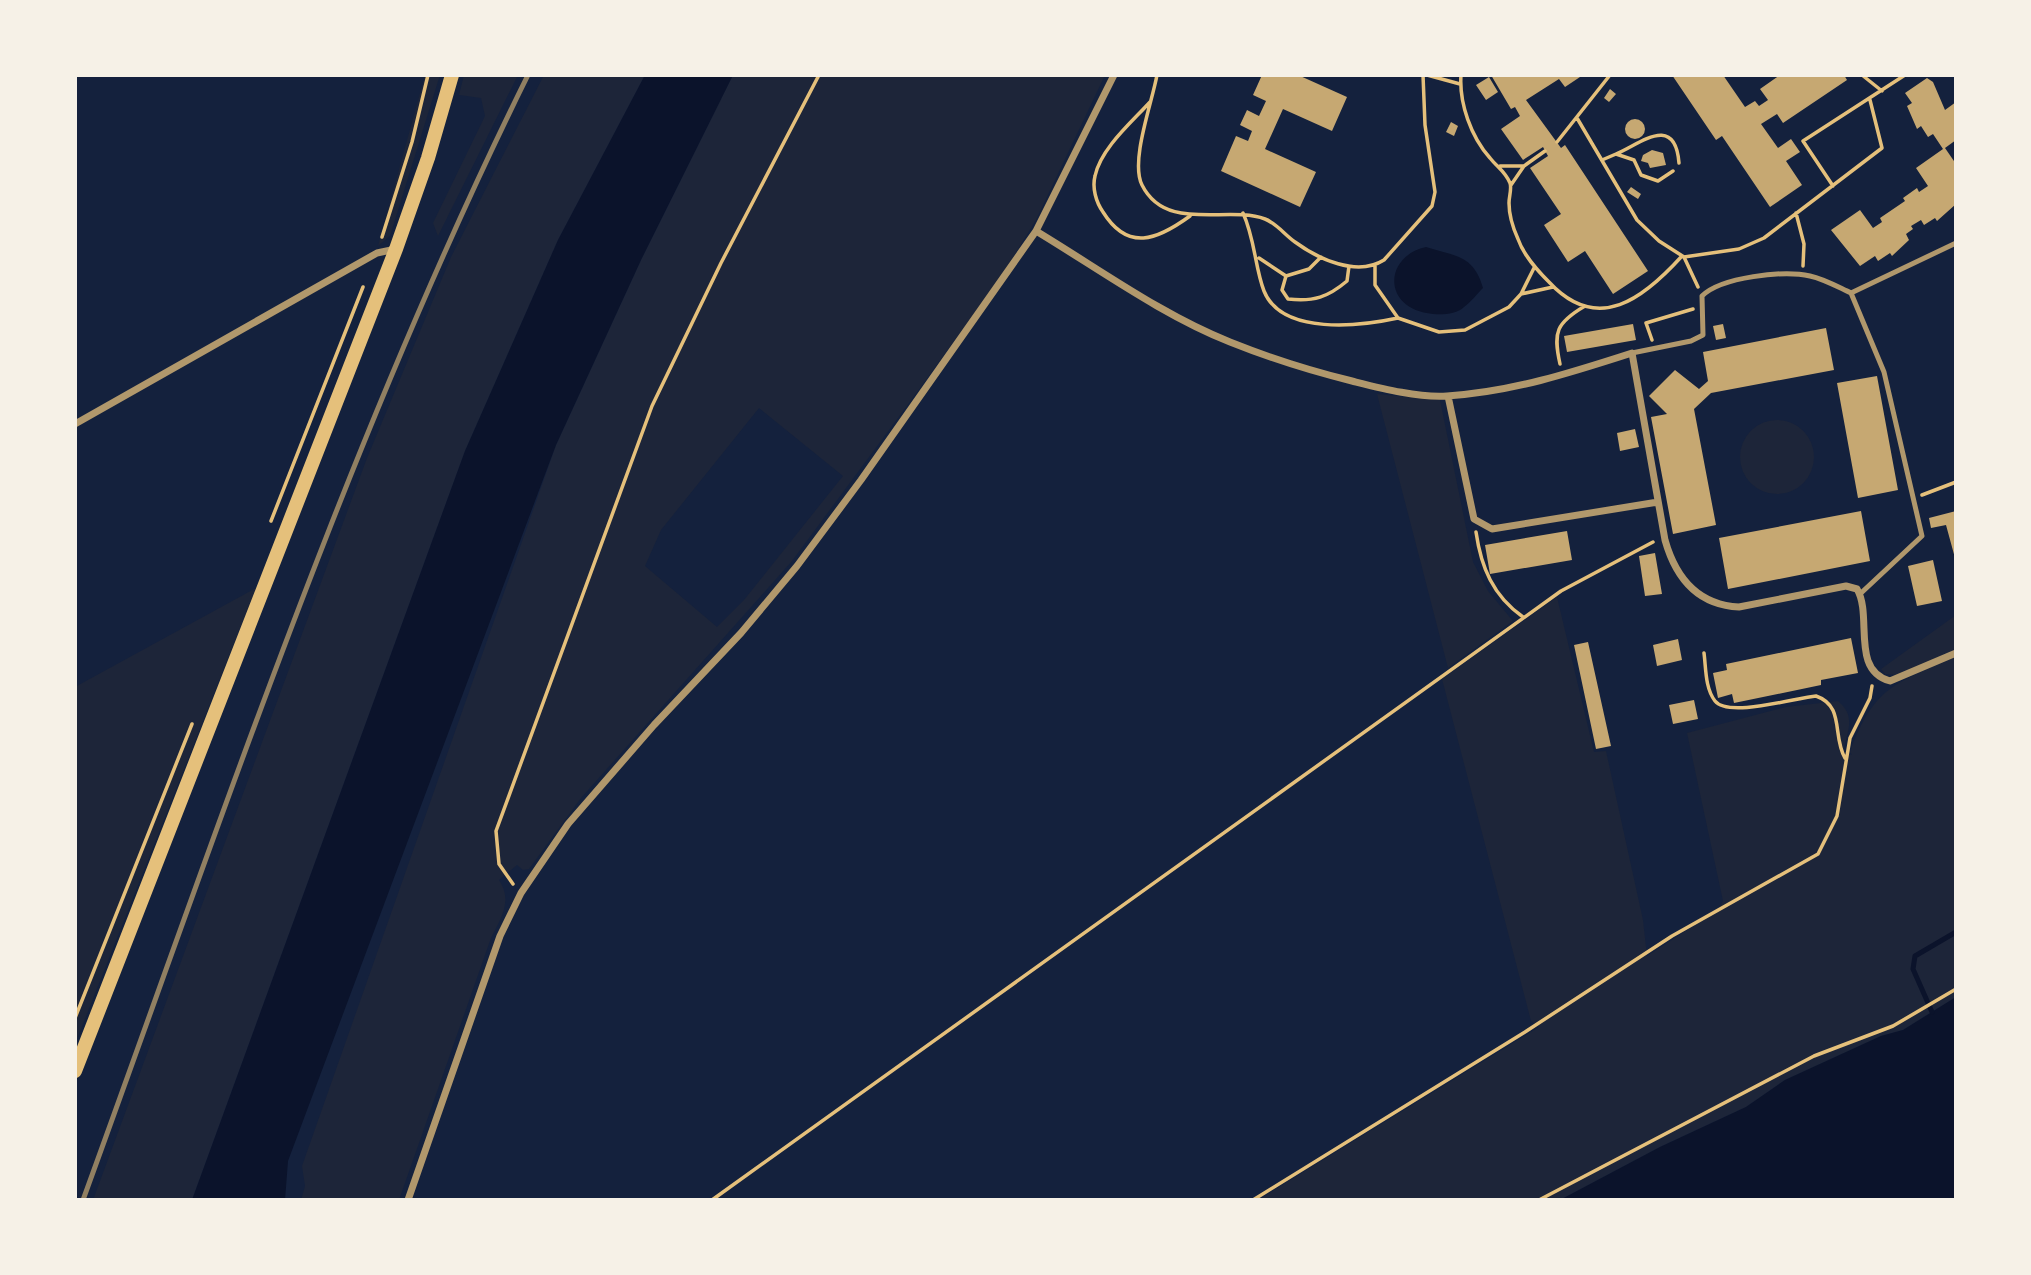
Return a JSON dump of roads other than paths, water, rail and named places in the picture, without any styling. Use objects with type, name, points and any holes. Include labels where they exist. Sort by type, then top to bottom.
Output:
[{"type":"main road","points":[[76,1065],[396,249],[428,158],[452,75]]},
{"type":"street","points":[[408,1200],[500,936],[521,893],[568,824],[741,633],[797,566],[993,296],[1036,231],[1114,75]]},
{"type":"street","points":[[1036,231],[1161,307],[1229,342],[1318,372],[1393,391],[1448,396],[1501,391],[1563,376],[1633,354],[1665,540],[1674,564],[1694,593],[1723,606],[1739,607],[1846,586],[1860,594],[1867,655],[1874,673],[1889,681],[1902,678],[1956,653]]},
{"type":"street","points":[[75,424],[377,253],[396,249]]},
{"type":"street","points":[[1448,396],[1475,519],[1492,529],[1658,502]]},
{"type":"lane","points":[[1633,354],[1656,350],[1703,335],[1702,296],[1727,283],[1772,275],[1803,275],[1852,293],[1956,243]]},
{"type":"lane","points":[[1852,293],[1884,372],[1922,536],[1860,594]]},
{"type":"waterway","points":[[1932,1012],[1913,969],[1915,956],[1956,932]]},
{"type":"railway","points":[[83,1200],[237,773],[345,490],[463,211],[528,75]]}]
